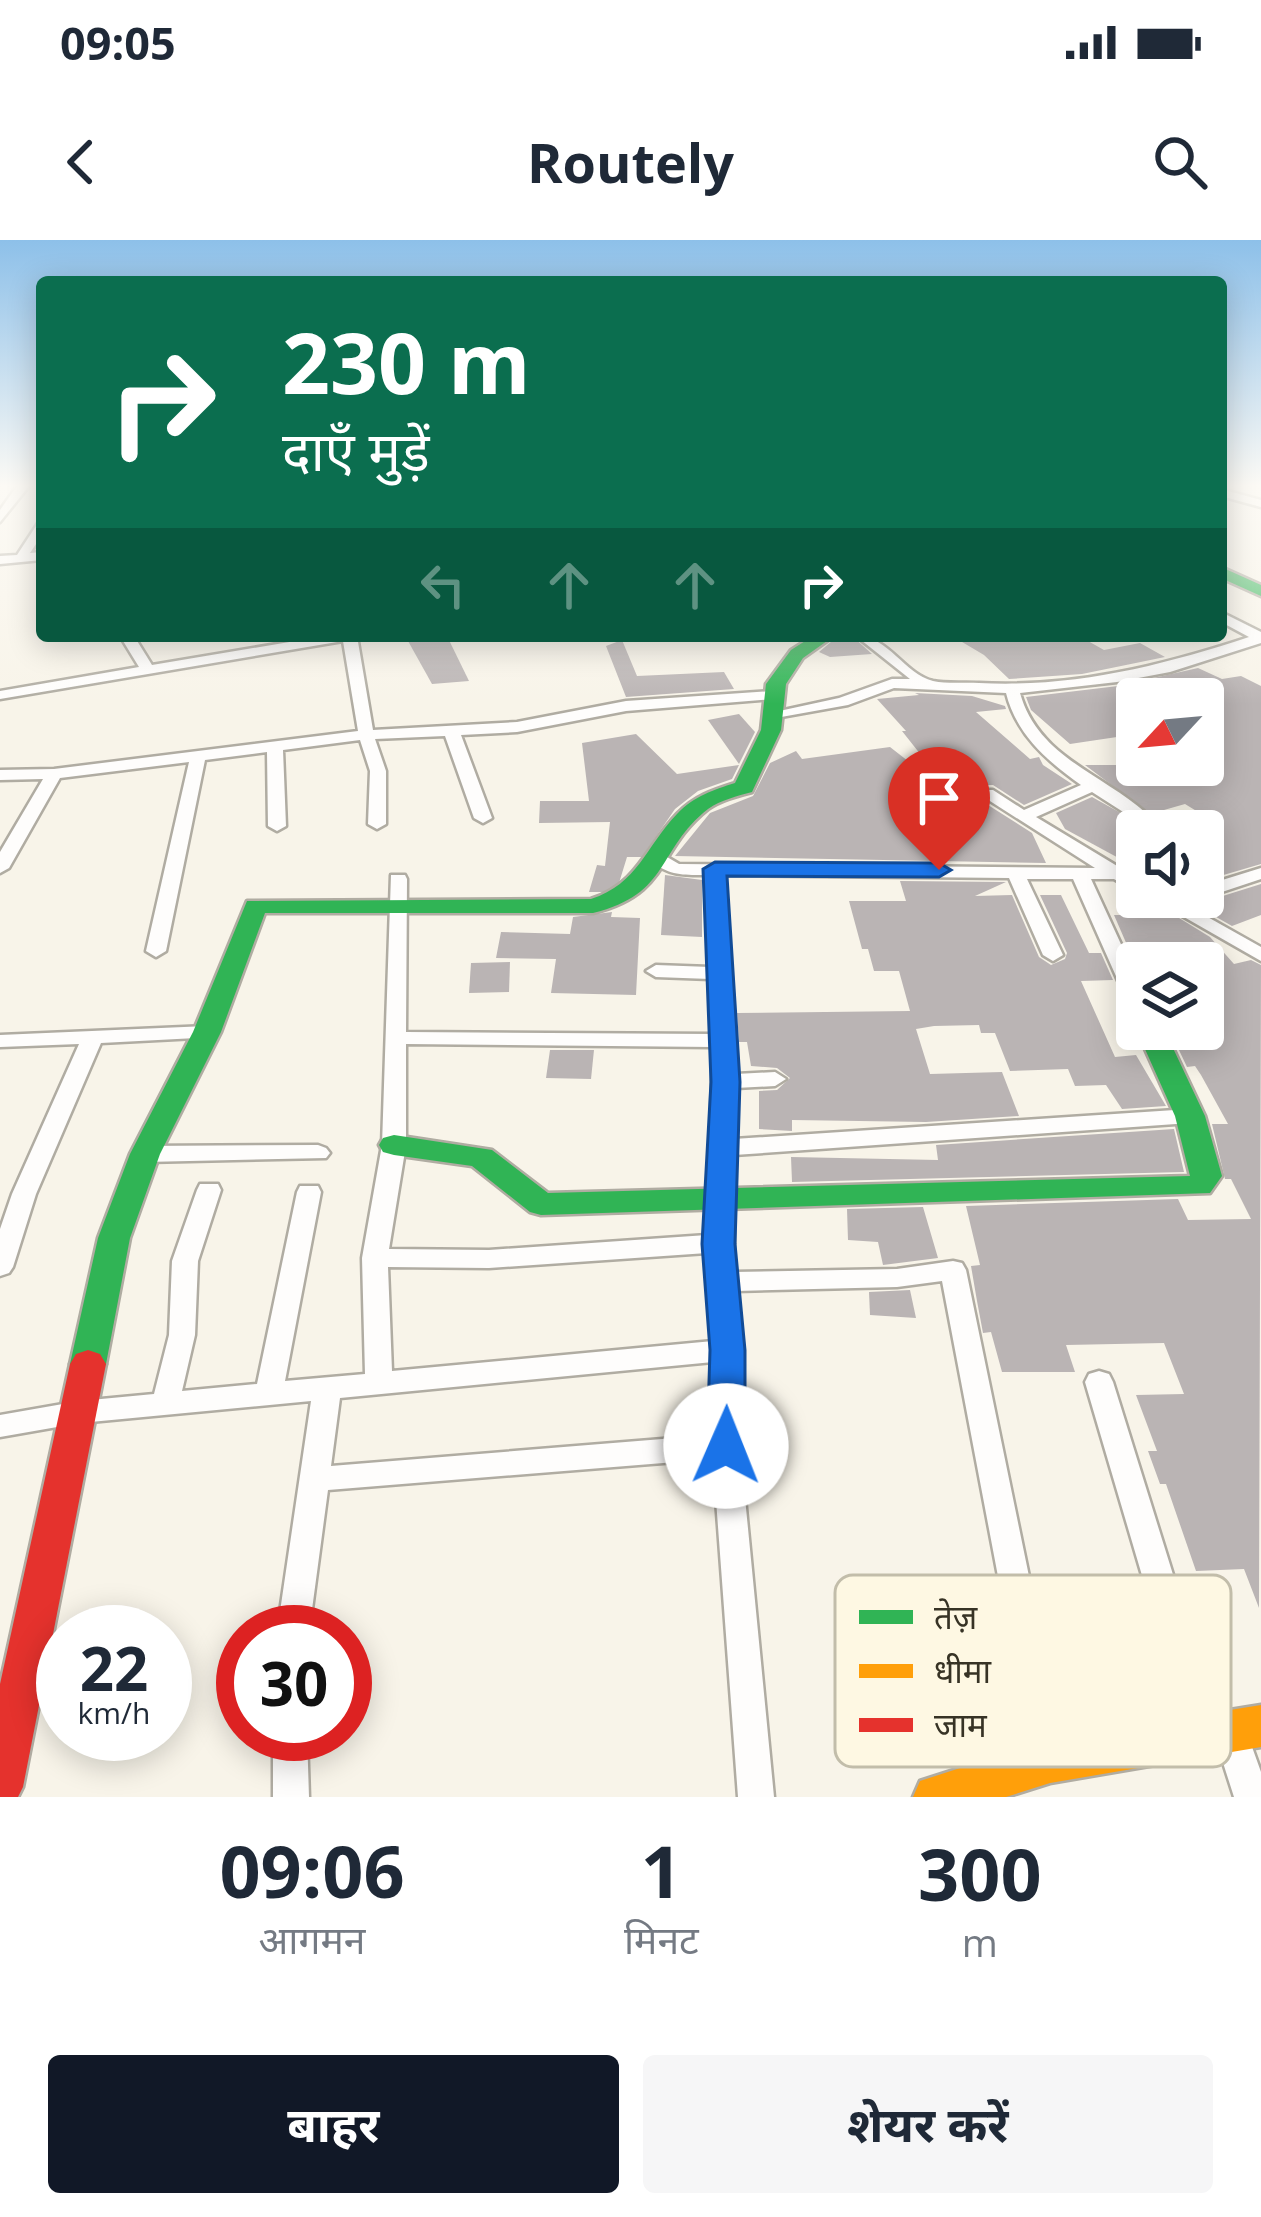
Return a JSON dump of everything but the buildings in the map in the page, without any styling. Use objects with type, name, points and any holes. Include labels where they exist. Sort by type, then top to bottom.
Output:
[{"type":"street","points":[[1227,575],[1261,591]]},
{"type":"street","points":[[0,775],[54,774],[366,735],[517,727],[626,706],[843,702],[875,687],[921,681],[1012,688],[1082,683],[1170,668],[1261,638],[1227,619]]},
{"type":"street","points":[[131,642],[148,670]]},
{"type":"street","points":[[351,642],[366,735],[378,771],[377,824]]},
{"type":"street","points":[[0,1787],[113,1238],[145,1154],[207,1032],[256,906],[608,905],[630,898],[661,861],[680,823],[700,803],[744,787],[797,654],[816,642]]},
{"type":"street","points":[[871,642],[921,681]]},
{"type":"street","points":[[0,694],[289,643]]},
{"type":"street","points":[[1012,688],[1013,700],[1030,728],[1092,786],[1132,810]]},
{"type":"street","points":[[451,730],[483,818]]},
{"type":"street","points":[[275,747],[277,826]]},
{"type":"street","points":[[156,951],[198,756]]},
{"type":"street","points":[[0,868],[54,774]]},
{"type":"street","points":[[1024,816],[1092,786]]},
{"type":"street","points":[[987,794],[1114,874]]},
{"type":"street","points":[[0,831],[22,830]]},
{"type":"street","points":[[661,861],[675,868],[1114,874]]},
{"type":"street","points":[[715,869],[725,1082],[719,1244],[727,1350],[726,1446],[756,1797]]},
{"type":"street","points":[[1015,872],[1053,955]]},
{"type":"street","points":[[1079,873],[1116,955]]},
{"type":"street","points":[[1224,885],[1261,873]]},
{"type":"street","points":[[379,1384],[375,1258],[394,1145],[398,879]]},
{"type":"street","points":[[1202,918],[1261,955]]},
{"type":"street","points":[[656,970],[718,973]]},
{"type":"street","points":[[2,1044],[207,1032]]},
{"type":"street","points":[[397,1038],[722,1041]]},
{"type":"street","points":[[0,1267],[24,1194],[92,1039]]},
{"type":"street","points":[[394,1145],[481,1157],[541,1204],[1199,1186],[1207,1176],[1190,1116],[1160,1050]]},
{"type":"street","points":[[725,1082],[775,1079]]},
{"type":"street","points":[[721,1148],[1190,1116]]},
{"type":"street","points":[[145,1154],[318,1153]]},
{"type":"street","points":[[165,1404],[182,1335],[185,1261],[209,1190]]},
{"type":"street","points":[[269,1394],[309,1192]]},
{"type":"street","points":[[375,1258],[489,1259],[719,1244]]},
{"type":"street","points":[[722,1282],[897,1278],[952,1270],[1013,1575]]},
{"type":"street","points":[[0,1426],[80,1412],[727,1350]]},
{"type":"street","points":[[1099,1382],[1173,1575]]},
{"type":"street","points":[[297,1605],[327,1388]]},
{"type":"street","points":[[316,1479],[726,1446]]},
{"type":"street","points":[[1232,1730],[1252,1797]]},
{"type":"street","points":[[290,1761],[291,1797]]},
{"type":"street","points":[[936,1797],[994,1788],[1038,1767]]},
{"type":"traffic: fast","points":[[1227,575],[1261,591]]},
{"type":"traffic: fast","points":[[88,1364],[114,1238],[145,1154],[207,1032],[256,906],[593,906],[616,899],[645,877],[684,819],[715,796],[744,787],[771,730],[776,684],[797,654],[816,642]]},
{"type":"traffic: fast","points":[[394,1145],[481,1157],[541,1204],[1199,1186],[1207,1176],[1190,1116],[1160,1050]]},
{"type":"traffic: slow","points":[[1231,1731],[1261,1726]]},
{"type":"traffic: slow","points":[[936,1797],[1031,1767]]},
{"type":"traffic: jam","points":[[0,1787],[88,1364]]},
{"type":"route","points":[[726,1446],[727,1350],[719,1244],[725,1082],[715,869],[939,870]]}]
